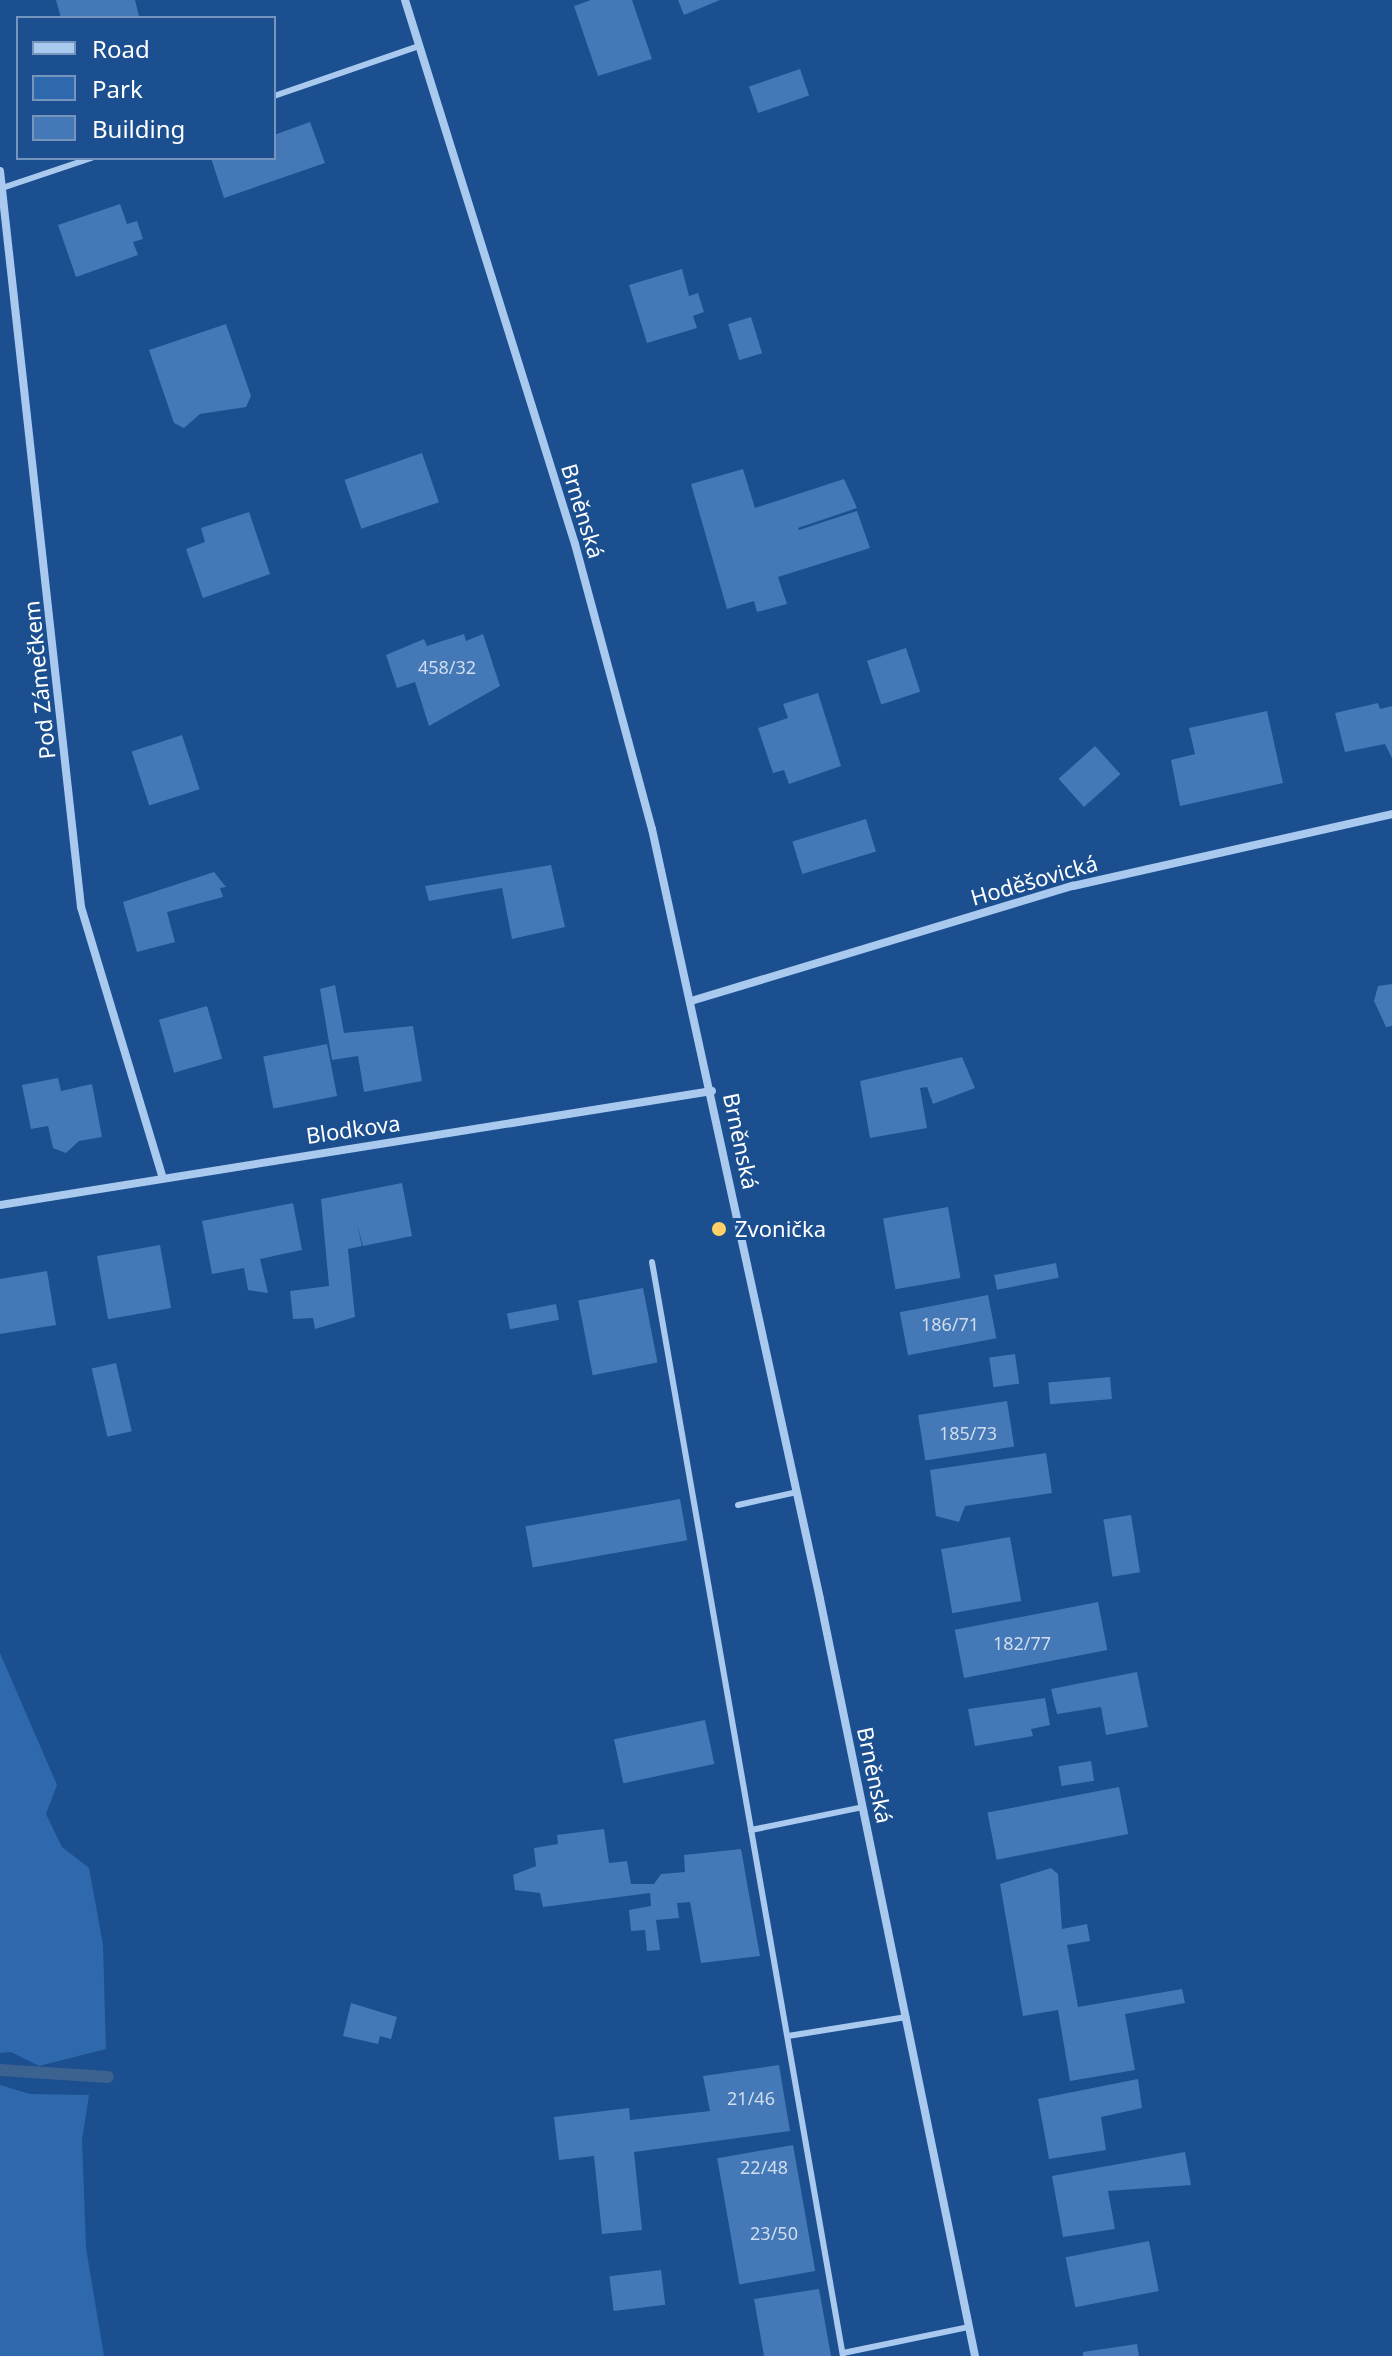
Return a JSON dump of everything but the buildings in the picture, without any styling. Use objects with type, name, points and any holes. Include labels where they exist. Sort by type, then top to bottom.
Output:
[{"type":"street","name":"Brněnská","points":[[405,0],[573,537],[691,1001],[797,1492],[975,2356]]},
{"type":"street","name":"Pod Zámečkem","points":[[0,171],[5,187],[81,907],[162,1175]]},
{"type":"street","name":"Hoděšovická","points":[[691,1001],[1073,886],[1392,814]]},
{"type":"street","name":"Blodkova","points":[[0,1205],[162,1175],[712,1091]]},
{"type":"lane","points":[[276,95],[419,46]]},
{"type":"lane","points":[[5,187],[85,160]]},
{"type":"lane","points":[[652,1262],[843,2355],[969,2327]]},
{"type":"lane","points":[[738,1505],[797,1492]]},
{"type":"lane","points":[[751,1830],[863,1807]]},
{"type":"lane","points":[[788,2036],[906,2017]]},
{"type":"green space","points":[[0,1653],[57,1785],[46,1814],[62,1847],[89,1868],[103,1945],[106,2049],[39,2066],[11,2052],[0,2053]]},
{"type":"green space","points":[[0,2085],[30,2094],[89,2095],[82,2140],[86,2248],[104,2356],[0,2356]]},
{"type":"waterway","points":[[0,2070],[108,2077]]},
{"type":"place","name":"Zvonička","points":[[719,1229]]}]
